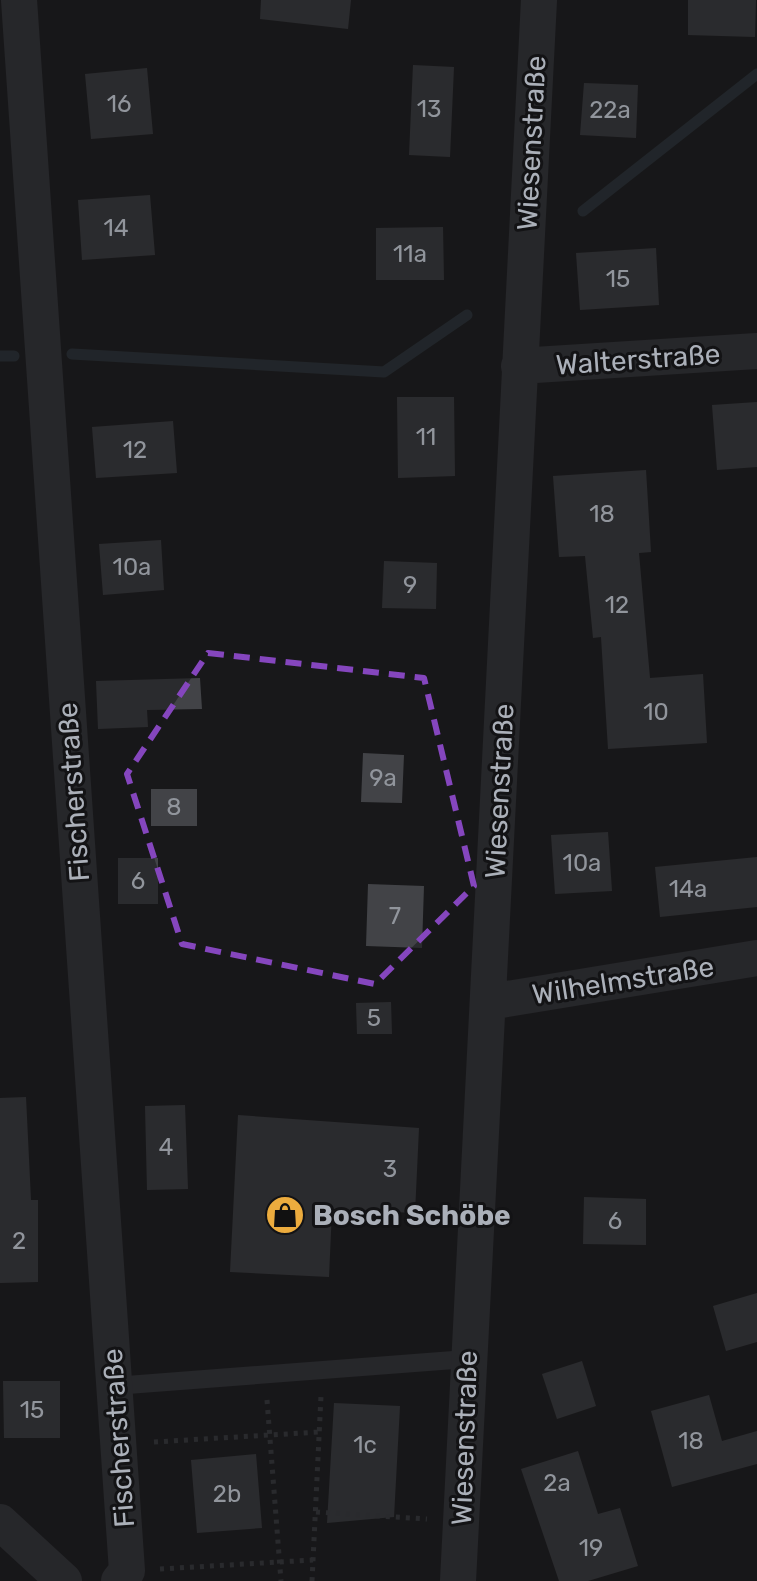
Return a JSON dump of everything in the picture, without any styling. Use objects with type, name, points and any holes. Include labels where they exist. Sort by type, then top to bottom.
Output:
[{"type":"street","name":"Fischerstraße","points":[[19,0],[114,1386],[123,1576]]},
{"type":"street","name":"Wiesenstraße","points":[[458,1581],[539,0]]},
{"type":"street","name":"Walterstraße","points":[[519,366],[757,351]]},
{"type":"street","name":"Wilhelmstraße","points":[[489,1002],[757,958]]},
{"type":"street","points":[[0,1522],[64,1581]]},
{"type":"lane","points":[[114,1386],[467,1359]]},
{"type":"path","points":[[312,1581],[322,1371]]},
{"type":"path","points":[[265,1375],[281,1581]]},
{"type":"path","points":[[117,1444],[319,1432]]},
{"type":"path","points":[[316,1512],[460,1520]]},
{"type":"path","points":[[123,1576],[313,1560]]},
{"type":"highlighted area","points":[[208,653],[424,678],[474,886],[375,984],[182,944],[127,774]]},
{"type":"building","points":[[261,0],[351,0],[348,29],[260,19]]},
{"type":"building","points":[[688,0],[756,0],[755,37],[688,35]]},
{"type":"building","points":[[413,65],[454,67],[450,157],[409,155]]},
{"type":"building","points":[[147,68],[153,134],[91,139],[85,74]]},
{"type":"building","points":[[584,83],[638,85],[636,138],[580,135]]},
{"type":"building","points":[[150,195],[155,255],[82,260],[78,200]]},
{"type":"building","points":[[443,227],[444,280],[376,280],[376,228]]},
{"type":"building","points":[[656,248],[659,305],[580,310],[576,253]]},
{"type":"building","points":[[397,397],[454,397],[455,476],[398,478]]},
{"type":"building","points":[[757,402],[757,467],[717,470],[712,405]]},
{"type":"building","points":[[173,421],[177,473],[96,478],[92,427]]},
{"type":"building","points":[[646,470],[651,552],[639,553],[650,678],[703,674],[707,743],[608,749],[601,637],[593,638],[585,556],[559,557],[553,476]]},
{"type":"building","points":[[161,540],[164,590],[103,595],[99,544]]},
{"type":"building","points":[[384,561],[437,563],[436,609],[382,608]]},
{"type":"building","points":[[200,678],[202,709],[147,710],[148,727],[98,729],[96,681]]},
{"type":"building","points":[[363,753],[404,755],[402,803],[361,802]]},
{"type":"building","points":[[151,789],[197,789],[197,826],[151,826]]},
{"type":"building","points":[[608,832],[612,891],[555,894],[551,835]]},
{"type":"building","points":[[757,857],[757,907],[660,917],[655,867]]},
{"type":"building","points":[[118,858],[158,858],[158,904],[118,904]]},
{"type":"building","points":[[368,884],[424,886],[422,948],[366,946]]},
{"type":"building","points":[[391,1002],[392,1034],[357,1034],[356,1003]]},
{"type":"building","points":[[26,1097],[31,1200],[38,1200],[38,1282],[0,1283],[0,1098]]},
{"type":"building","points":[[185,1105],[188,1189],[147,1190],[145,1106]]},
{"type":"building","points":[[238,1115],[419,1128],[415,1213],[332,1209],[329,1277],[230,1272]]},
{"type":"building","points":[[584,1197],[646,1199],[646,1245],[583,1244]]},
{"type":"building","points":[[757,1293],[757,1342],[726,1351],[713,1306]]},
{"type":"building","points":[[582,1361],[596,1406],[557,1419],[542,1374]]},
{"type":"building","points":[[3,1381],[60,1381],[60,1438],[4,1438]]},
{"type":"building","points":[[709,1395],[722,1441],[757,1431],[757,1464],[672,1487],[651,1411]]},
{"type":"building","points":[[334,1403],[400,1406],[394,1517],[327,1523]]},
{"type":"building","points":[[578,1451],[598,1514],[620,1508],[638,1566],[588,1581],[559,1581],[521,1469]]},
{"type":"building","points":[[256,1454],[262,1528],[197,1533],[191,1460]]},
{"type":"waterway","points":[[583,211],[757,74]]},
{"type":"waterway","points":[[72,354],[384,372],[467,315]]},
{"type":"waterway","points":[[0,356],[14,356]]},
{"type":"place","name":"Bosch Schöbe","points":[[285,1215]]}]
